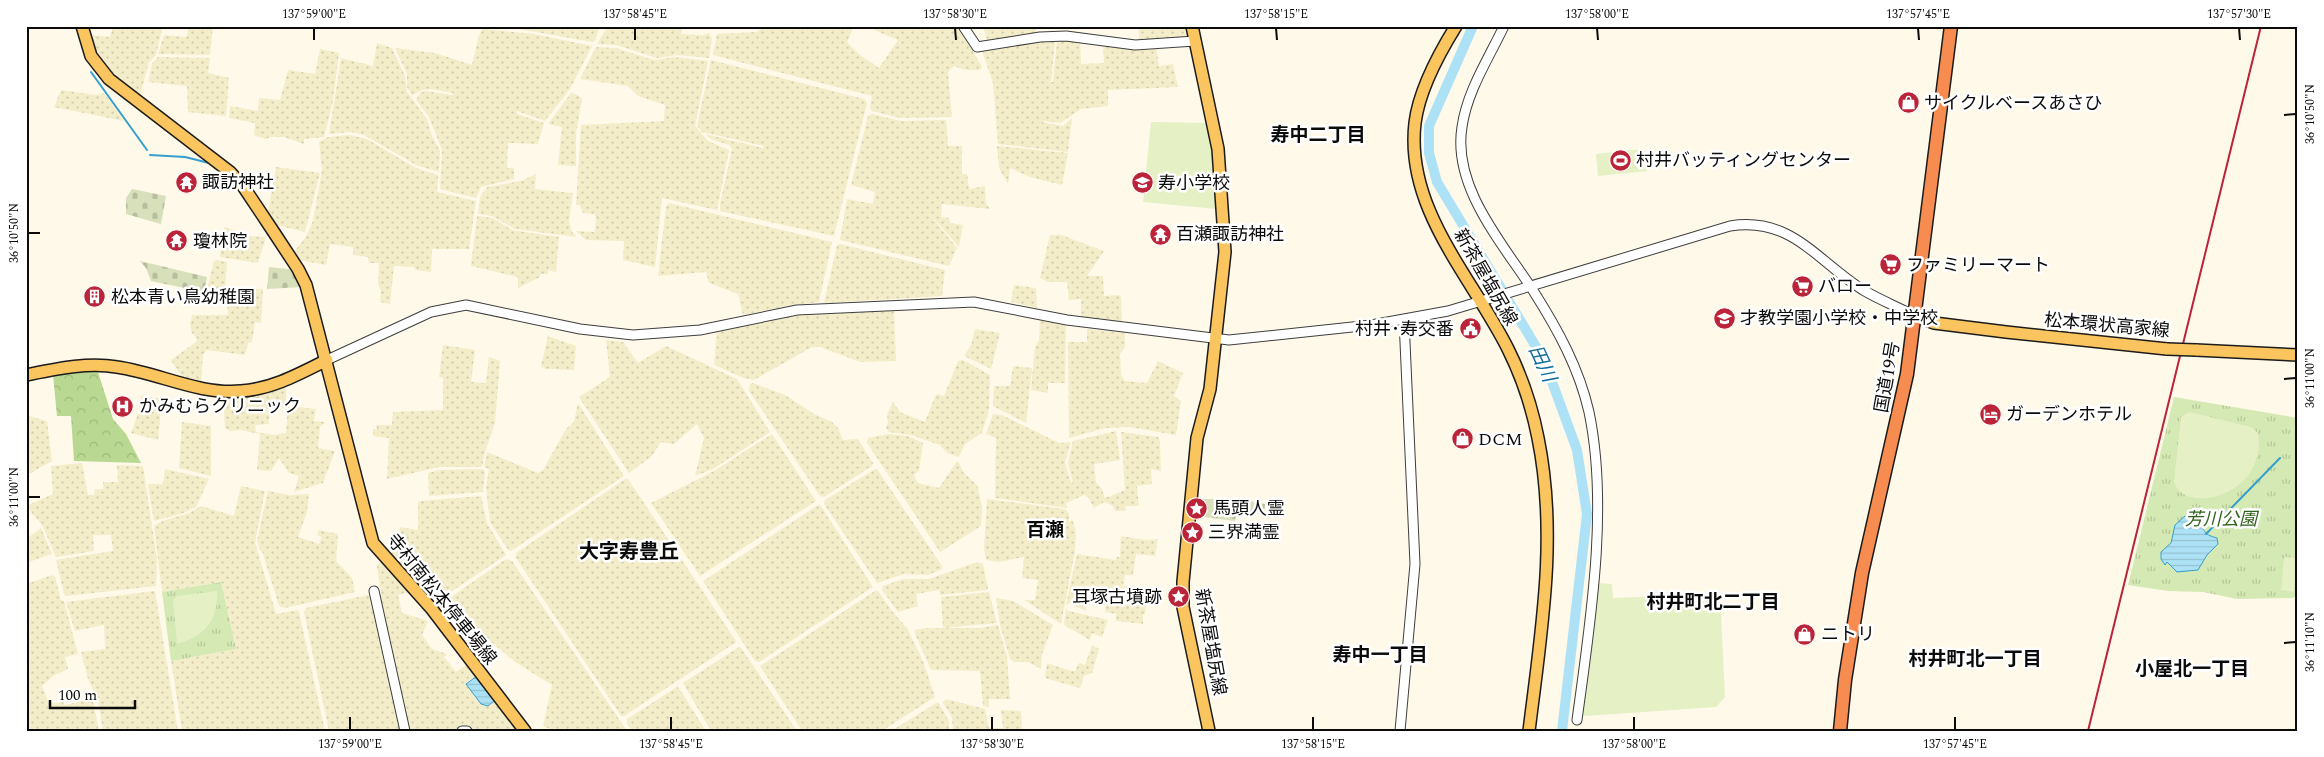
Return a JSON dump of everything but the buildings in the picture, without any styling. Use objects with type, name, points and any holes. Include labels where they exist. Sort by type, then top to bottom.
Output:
[{"type":"highway","name":"国道19号","points":[[1840,731],[1856,604],[1901,405],[1915,316],[1951,26]]},
{"type":"main road","name":"寺村南松本停車場線","points":[[82,26],[91,56],[109,79],[230,172],[243,186],[298,269],[306,285],[327,360],[356,484],[373,542],[431,608],[525,731]]},
{"type":"main road","name":"新茶屋塩尻線","points":[[1192,26],[1222,171],[1225,252],[1217,339],[1210,389],[1197,438],[1183,595],[1186,623],[1209,731]]},
{"type":"main road","name":"新茶屋塩尻線","points":[[1456,26],[1423,90],[1415,122],[1416,167],[1420,186],[1431,216],[1484,300],[1508,348],[1528,396],[1538,437],[1546,488],[1548,553],[1528,731]]},
{"type":"main road","name":"松本環状高家線","points":[[1915,316],[1934,323],[2006,332],[2167,348],[2298,355]]},
{"type":"main road","points":[[26,375],[72,367],[102,365],[134,370],[205,390],[242,391],[264,388],[327,360]]},
{"type":"street","points":[[963,26],[977,47],[1040,37],[1066,36],[1135,44],[1195,41]]},
{"type":"street","points":[[1504,26],[1471,94],[1461,128],[1461,150],[1472,192],[1527,286],[1556,328],[1578,374],[1589,412],[1597,482],[1595,552],[1587,643],[1577,720]]},
{"type":"street","points":[[327,360],[431,312],[466,305],[580,329],[633,334],[700,330],[797,310],[974,302],[1067,320],[1217,339],[1255,339],[1404,320],[1484,300],[1730,226],[1752,224],[1765,225],[1790,234],[1863,290],[1915,316]]},
{"type":"street","points":[[1400,731],[1415,564],[1404,320]]},
{"type":"street","points":[[374,591],[405,731]]},
{"type":"street","points":[[462,731],[467,731]]},
{"type":"shaded area","points":[[113,26],[163,26],[156,55],[149,62],[140,96],[105,66],[89,35],[110,37]]},
{"type":"shaded area","points":[[188,26],[213,26],[210,55],[158,54],[164,35],[187,37]]},
{"type":"shaded area","points":[[502,26],[600,26],[595,41],[592,42],[519,29],[502,28]]},
{"type":"shaded area","points":[[608,26],[683,26],[681,34],[703,35],[709,33],[712,39],[709,58],[677,55],[657,58],[616,45],[597,44]]},
{"type":"shaded area","points":[[764,26],[854,26],[847,42],[860,55],[879,68],[898,40],[874,30],[874,26],[959,26],[982,67],[980,70],[965,70],[954,66],[948,72],[952,117],[900,118],[872,111],[870,108],[872,96],[713,55],[717,34],[757,32]]},
{"type":"shaded area","points":[[990,26],[1037,26],[1035,34],[987,41],[984,29],[989,29]]},
{"type":"shaded area","points":[[1139,26],[1190,26],[1189,38],[1139,41]]},
{"type":"shaded area","points":[[483,29],[534,34],[592,46],[570,89],[545,121],[517,111],[517,114],[544,123],[538,144],[508,143],[507,168],[514,168],[514,179],[481,187],[476,198],[440,189],[442,150],[429,117],[416,100],[420,93],[425,91],[452,95],[453,93],[431,89],[412,95],[407,87],[407,74],[395,48],[435,53],[472,65],[479,35]]},
{"type":"shaded area","points":[[1053,39],[1055,43],[1051,82],[1053,82],[1057,40],[1065,40],[1080,42],[1081,64],[1104,63],[1103,45],[1156,46],[1159,66],[1173,64],[1178,87],[1108,90],[1108,106],[1081,109],[1060,123],[1042,121],[1063,126],[1072,118],[1068,152],[998,144],[993,83],[983,54],[984,49]]},
{"type":"shaded area","points":[[377,43],[392,48],[405,76],[407,92],[427,119],[432,136],[440,151],[439,172],[418,166],[364,135],[351,132],[329,134],[341,58],[373,66]]},
{"type":"shaded area","points":[[596,47],[616,48],[654,60],[674,57],[708,61],[695,126],[708,141],[729,150],[717,210],[662,198],[655,267],[623,260],[624,241],[586,240],[576,231],[595,232],[596,217],[594,214],[583,213],[580,205],[576,205],[581,125],[664,121],[665,105],[638,96],[628,86],[580,79]]},
{"type":"shaded area","points":[[320,49],[339,53],[333,101],[324,137],[304,139],[304,144],[284,137],[265,139],[254,135],[255,123],[229,118],[230,106],[258,111],[259,98],[280,100],[288,70],[315,74]]},
{"type":"shaded area","points":[[158,57],[210,58],[208,73],[229,78],[226,116],[188,112],[187,86],[148,82],[152,64]]},
{"type":"shaded area","points":[[711,60],[864,99],[867,103],[834,236],[720,211],[732,149],[729,145],[711,139],[705,134],[763,148],[764,146],[702,132],[697,126]]},
{"type":"shaded area","points":[[61,90],[96,95],[104,93],[124,121],[54,107]]},
{"type":"shaded area","points":[[571,93],[578,95],[582,99],[576,133],[576,166],[558,165],[562,127],[548,124]]},
{"type":"shaded area","points":[[872,114],[901,121],[946,120],[948,146],[962,146],[962,174],[967,174],[969,189],[985,186],[986,203],[990,209],[942,204],[941,217],[949,218],[950,223],[963,225],[959,247],[928,212],[957,248],[949,266],[840,240],[847,199],[873,204],[875,192],[851,185],[868,116]]},
{"type":"shaded area","points":[[350,135],[367,139],[416,168],[438,175],[437,192],[476,201],[469,249],[432,249],[431,272],[415,270],[414,267],[394,266],[390,304],[380,302],[381,291],[378,284],[379,263],[369,263],[368,257],[353,255],[353,247],[330,244],[326,265],[299,260],[294,252],[305,238],[313,221],[322,170],[319,142],[328,137]]},
{"type":"shaded area","points":[[997,146],[1068,153],[1062,185],[1030,177],[1010,168],[1008,184],[999,168]]},
{"type":"shaded area","points":[[276,167],[320,173],[305,232],[276,225],[268,212]]},
{"type":"shaded area","points":[[536,174],[535,189],[573,193],[569,221],[572,232],[577,237],[515,229],[492,216],[478,214],[480,197],[487,187],[521,181]]},
{"type":"shaded area","points":[[669,203],[832,242],[819,302],[743,315],[738,294],[709,283],[706,272],[658,276],[666,206]]},
{"type":"shaded area","points":[[477,216],[493,218],[512,230],[559,237],[556,272],[548,270],[548,274],[540,274],[540,277],[518,288],[518,277],[471,266]]},
{"type":"shaded area","points":[[224,227],[234,230],[234,235],[266,237],[258,263],[220,257]]},
{"type":"shaded area","points":[[1050,235],[1061,235],[1104,251],[1087,276],[1103,276],[1104,296],[1119,295],[1121,297],[1122,322],[1081,317],[1081,299],[1069,300],[1067,282],[1048,282],[1040,278]]},
{"type":"shaded area","points":[[840,244],[945,270],[942,296],[824,303],[837,245]]},
{"type":"shaded area","points":[[214,261],[227,262],[225,288],[263,289],[261,323],[255,322],[252,342],[248,343],[245,355],[207,350],[203,355],[201,382],[182,377],[171,360],[196,342],[197,338],[192,333],[190,325],[192,315],[228,315],[227,302],[205,303],[204,301]]},
{"type":"shaded area","points":[[1014,285],[1036,288],[1037,308],[1011,302]]},
{"type":"shaded area","points":[[894,310],[896,361],[860,362],[820,347],[812,347],[754,380],[744,378],[714,365],[717,331],[799,315]]},
{"type":"shaded area","points":[[1040,319],[1066,325],[1065,383],[1048,383],[1048,393],[1031,390],[1035,347],[1039,340]]},
{"type":"shaded area","points":[[975,329],[1000,333],[991,369],[964,356],[971,345]]},
{"type":"shaded area","points":[[1087,329],[1125,333],[1125,347],[1120,354],[1121,375],[1125,381],[1147,383],[1158,361],[1183,373],[1174,396],[1181,401],[1176,435],[1129,427],[1106,428],[1069,438],[1068,342],[1087,342]]},
{"type":"shaded area","points":[[548,336],[576,346],[574,370],[545,369],[541,366]]},
{"type":"shaded area","points":[[606,340],[623,342],[638,363],[666,346],[737,379],[770,432],[713,469],[695,476],[704,438],[697,424],[674,444],[661,442],[651,457],[629,473],[579,397],[610,377]]},
{"type":"shaded area","points":[[443,345],[475,350],[471,382],[486,383],[489,357],[500,361],[495,423],[482,467],[439,467],[387,479],[389,438],[373,436],[373,429],[377,429],[376,425],[392,425],[393,412],[443,410],[443,378],[439,377]]},
{"type":"shaded area","points":[[963,360],[990,375],[989,410],[982,433],[965,444],[959,457],[947,453],[940,445],[911,435],[889,432],[886,428],[888,422],[887,414],[893,402],[900,412],[925,422],[936,394],[944,396],[958,361]]},
{"type":"shaded area","points":[[1013,366],[1032,368],[1026,423],[993,406],[994,386],[1010,386]]},
{"type":"shaded area","points":[[753,383],[785,395],[814,414],[832,422],[838,428],[843,440],[858,439],[873,463],[872,466],[824,497],[820,496],[749,391],[750,384]]},
{"type":"shaded area","points":[[286,386],[286,404],[280,411],[269,417],[269,424],[255,425],[256,432],[273,435],[286,433],[288,406],[316,409],[314,421],[325,422],[320,427],[318,448],[335,451],[323,483],[294,492],[299,476],[289,473],[279,458],[271,471],[257,470],[260,434],[241,430],[230,431],[225,428],[223,397],[249,396]]},
{"type":"shaded area","points":[[141,395],[162,399],[158,440],[131,433],[138,414]]},
{"type":"shaded area","points":[[578,403],[624,476],[511,551],[508,550],[490,522],[486,487],[489,469],[484,467],[487,452],[538,473],[543,470],[566,429],[574,422]]},
{"type":"shaded area","points":[[993,414],[1002,415],[1059,443],[1071,442],[1065,463],[1071,483],[1073,483],[1068,463],[1073,441],[1116,431],[1120,460],[1094,464],[1096,483],[1101,487],[1105,498],[1125,490],[1121,432],[1158,437],[1160,441],[1161,471],[1151,469],[1152,484],[1137,486],[1139,506],[1125,506],[1126,511],[1115,511],[1113,506],[1104,502],[1094,508],[1088,497],[1084,495],[1066,503],[1067,508],[995,498],[996,438],[986,434]]},
{"type":"shaded area","points":[[26,415],[47,421],[52,461],[29,474],[26,473]]},
{"type":"shaded area","points":[[182,422],[211,426],[211,476],[179,468]]},
{"type":"shaded area","points":[[772,434],[816,501],[700,576],[651,503],[714,471]]},
{"type":"shaded area","points":[[889,434],[908,436],[923,443],[919,471],[914,475],[918,483],[939,488],[957,461],[959,463],[963,472],[977,485],[982,507],[981,526],[940,552],[867,443],[868,438]]},
{"type":"shaded area","points":[[82,463],[88,495],[94,495],[95,489],[103,489],[103,482],[118,482],[117,465],[143,466],[157,559],[156,586],[66,596],[64,594],[56,560],[113,551],[111,535],[93,535],[94,551],[56,557],[42,525],[26,506],[53,494],[51,466]]},
{"type":"shaded area","points":[[165,469],[209,479],[196,507],[184,513],[154,521],[148,484],[163,484]]},
{"type":"shaded area","points":[[483,469],[485,473],[483,492],[429,496],[428,473],[439,470]]},
{"type":"shaded area","points":[[877,469],[942,566],[942,569],[928,575],[904,574],[877,583],[824,504],[825,500]]},
{"type":"shaded area","points":[[625,479],[628,479],[736,641],[624,716],[621,716],[516,558],[516,553]]},
{"type":"shaded area","points":[[241,486],[265,491],[255,542],[276,614],[297,610],[299,612],[325,731],[182,731],[171,661],[236,649],[221,582],[162,592],[154,526],[162,521],[189,513],[201,506],[234,516]]},
{"type":"shaded area","points":[[268,491],[289,495],[309,494],[307,512],[298,537],[319,544],[322,537],[317,535],[319,530],[338,534],[336,561],[352,578],[355,592],[285,608],[279,606],[262,551],[260,551],[257,541]]},
{"type":"shaded area","points":[[481,496],[487,523],[506,555],[436,602],[430,601],[391,557],[400,527],[418,530],[418,503],[420,501]]},
{"type":"shaded area","points":[[987,499],[1065,509],[1069,514],[1069,523],[1072,519],[1076,532],[1075,551],[1061,624],[1024,600],[1035,600],[1038,580],[1022,578],[1024,557],[999,562],[986,560],[984,548]]},
{"type":"shaded area","points":[[818,505],[821,506],[873,587],[759,662],[755,661],[703,581]]},
{"type":"shaded area","points":[[41,528],[52,554],[26,563],[26,539]]},
{"type":"shaded area","points":[[1121,536],[1145,540],[1158,539],[1155,556],[1136,554],[1133,575],[1125,575],[1123,586],[1145,587],[1146,606],[1143,624],[1116,621],[1116,614],[1105,612],[1106,604],[1086,601],[1086,611],[1070,603],[1066,605],[1077,554],[1116,560],[1117,557],[1120,557]]},
{"type":"shaded area","points":[[506,559],[512,561],[627,731],[556,731],[543,726],[552,685],[515,662],[464,619],[439,605]]},
{"type":"shaded area","points":[[384,562],[413,591],[398,595],[402,613],[428,621],[422,635],[432,649],[447,654],[444,657],[456,672],[469,663],[478,675],[466,682],[474,696],[481,704],[488,706],[496,700],[521,731],[472,731],[466,727],[446,731],[408,731],[379,595],[381,593],[377,566],[379,563]]},
{"type":"shaded area","points":[[977,562],[983,564],[987,590],[940,595],[939,590],[916,594],[918,606],[898,612],[882,590],[883,586],[903,579],[929,579]]},
{"type":"shaded area","points":[[52,575],[55,577],[61,600],[64,601],[78,654],[65,657],[68,669],[53,676],[42,686],[49,704],[63,702],[65,705],[87,700],[92,696],[99,731],[26,731],[26,584]]},
{"type":"shaded area","points":[[155,591],[178,731],[103,731],[98,700],[88,679],[81,652],[105,649],[104,625],[75,631],[66,602]]},
{"type":"shaded area","points":[[875,591],[878,591],[907,628],[923,661],[935,697],[882,731],[802,731],[760,666]]},
{"type":"shaded area","points":[[989,592],[997,623],[943,628],[941,597]]},
{"type":"shaded area","points":[[368,595],[371,596],[401,731],[329,731],[304,612],[306,608]]},
{"type":"shaded area","points":[[996,598],[1013,601],[1053,625],[1042,654],[1041,669],[1028,662],[1014,662],[1010,659],[1000,625]]},
{"type":"shaded area","points":[[1066,608],[1068,611],[1108,620],[1102,637],[1092,633],[1090,640],[1064,625]]},
{"type":"shaded area","points":[[998,625],[1007,657],[1010,699],[989,699],[989,707],[983,706],[980,671],[931,670],[915,634],[915,630],[924,628],[980,628]]},
{"type":"shaded area","points":[[1092,645],[1099,649],[1092,673],[1084,676],[1080,688],[1045,678],[1047,663],[1071,671],[1075,671],[1079,663],[1085,665]]},
{"type":"shaded area","points":[[739,647],[797,731],[711,731],[683,683]]},
{"type":"shaded area","points":[[677,687],[706,731],[632,731],[627,724],[627,719]]},
{"type":"shaded area","points":[[946,699],[985,709],[989,728],[1003,728],[1001,710],[1021,711],[1022,730],[1049,729],[1050,731],[953,731],[952,717],[943,703]]},
{"type":"shaded area","points":[[938,702],[949,721],[949,731],[891,731]]},
{"type":"green space","points":[[1151,122],[1211,123],[1217,209],[1143,202]]},
{"type":"green space","name":"村井バッティングセンター","points":[[1642,149],[1643,167],[1648,171],[1598,176],[1596,154]]},
{"type":"green space","points":[[132,189],[166,196],[161,224],[126,214],[126,198]]},
{"type":"green space","points":[[140,261],[207,277],[204,292],[151,281],[146,268]]},
{"type":"green space","points":[[269,267],[295,270],[302,287],[267,289]]},
{"type":"green space","points":[[97,369],[113,419],[126,434],[141,463],[74,461],[71,416],[57,416],[53,375]]},
{"type":"green space","name":"芳川公園","points":[[2174,397],[2298,418],[2298,584],[2297,595],[2293,598],[2237,599],[2203,592],[2168,591],[2128,585]]},
{"type":"green space","points":[[2189,412],[2251,427],[2258,433],[2258,455],[2250,472],[2238,485],[2223,494],[2207,498],[2192,498],[2181,492],[2174,481],[2181,417]]},
{"type":"green space","points":[[1197,499],[1240,499],[1265,504],[1264,514],[1254,513],[1253,516],[1236,516],[1235,521],[1204,517],[1205,507],[1196,506]]},
{"type":"green space","points":[[2284,557],[2297,558],[2294,592],[2281,590]]},
{"type":"green space","points":[[221,582],[236,649],[171,661],[162,592]]},
{"type":"green space","points":[[1598,583],[1612,584],[1613,598],[1720,594],[1725,697],[1716,707],[1585,716],[1583,714]]},
{"type":"green space","points":[[217,591],[215,611],[208,626],[195,637],[177,644],[173,600],[177,596]]},
{"type":"water","points":[[2185,516],[2198,520],[2205,532],[2217,538],[2218,544],[2207,555],[2198,570],[2177,572],[2167,562],[2165,565],[2161,559],[2161,552],[2171,543],[2175,525]]},
{"type":"water","points":[[477,676],[495,700],[488,706],[481,704],[466,684]]},
{"type":"waterway","name":"田川","points":[[1473,26],[1429,126],[1429,153],[1437,182],[1544,360],[1577,450],[1587,514],[1562,731]]},
{"type":"waterway","points":[[91,72],[147,150]]},
{"type":"waterway","points":[[150,155],[185,157],[209,163]]},
{"type":"waterway","points":[[2206,534],[2280,458]]},
{"type":"railway","points":[[2088,731],[2261,26]]},
{"type":"place","name":"サイクルベースあさひ","points":[[1908,103]]},
{"type":"place","name":"村井バッティングセンター","points":[[1620,160]]},
{"type":"place","name":"諏訪神社","points":[[186,182]]},
{"type":"place","name":"寿小学校","points":[[1142,183]]},
{"type":"place","name":"百瀬諏訪神社","points":[[1160,234]]},
{"type":"place","name":"瓊林院","points":[[177,241]]},
{"type":"place","name":"ファミリーマート","points":[[1890,265]]},
{"type":"place","name":"バロー","points":[[1802,286]]},
{"type":"place","name":"松本青い鳥幼稚園","points":[[95,297]]},
{"type":"place","name":"才教学園小学校・中学校","points":[[1724,318]]},
{"type":"place","name":"村井･寿交番","points":[[1470,329]]},
{"type":"place","name":"かみむらクリニック","points":[[123,406]]},
{"type":"place","name":"ガーデンホテル","points":[[1990,414]]},
{"type":"place","name":"DCM","points":[[1462,439]]},
{"type":"place","name":"馬頭人霊","points":[[1197,508]]},
{"type":"place","name":"三界満霊","points":[[1192,532]]},
{"type":"place","name":"耳塚古墳跡","points":[[1178,597]]},
{"type":"place","name":"ニトリ","points":[[1805,634]]},
{"type":"district","name":"寿中二丁目","points":[[1318,134]]},
{"type":"district","name":"百瀬","points":[[1045,529]]},
{"type":"district","name":"大字寿豊丘","points":[[629,551]]},
{"type":"district","name":"村井町北二丁目","points":[[1713,601]]},
{"type":"district","name":"寿中一丁目","points":[[1380,654]]},
{"type":"district","name":"村井町北一丁目","points":[[1975,658]]},
{"type":"district","name":"小屋北一丁目","points":[[2192,668]]}]
